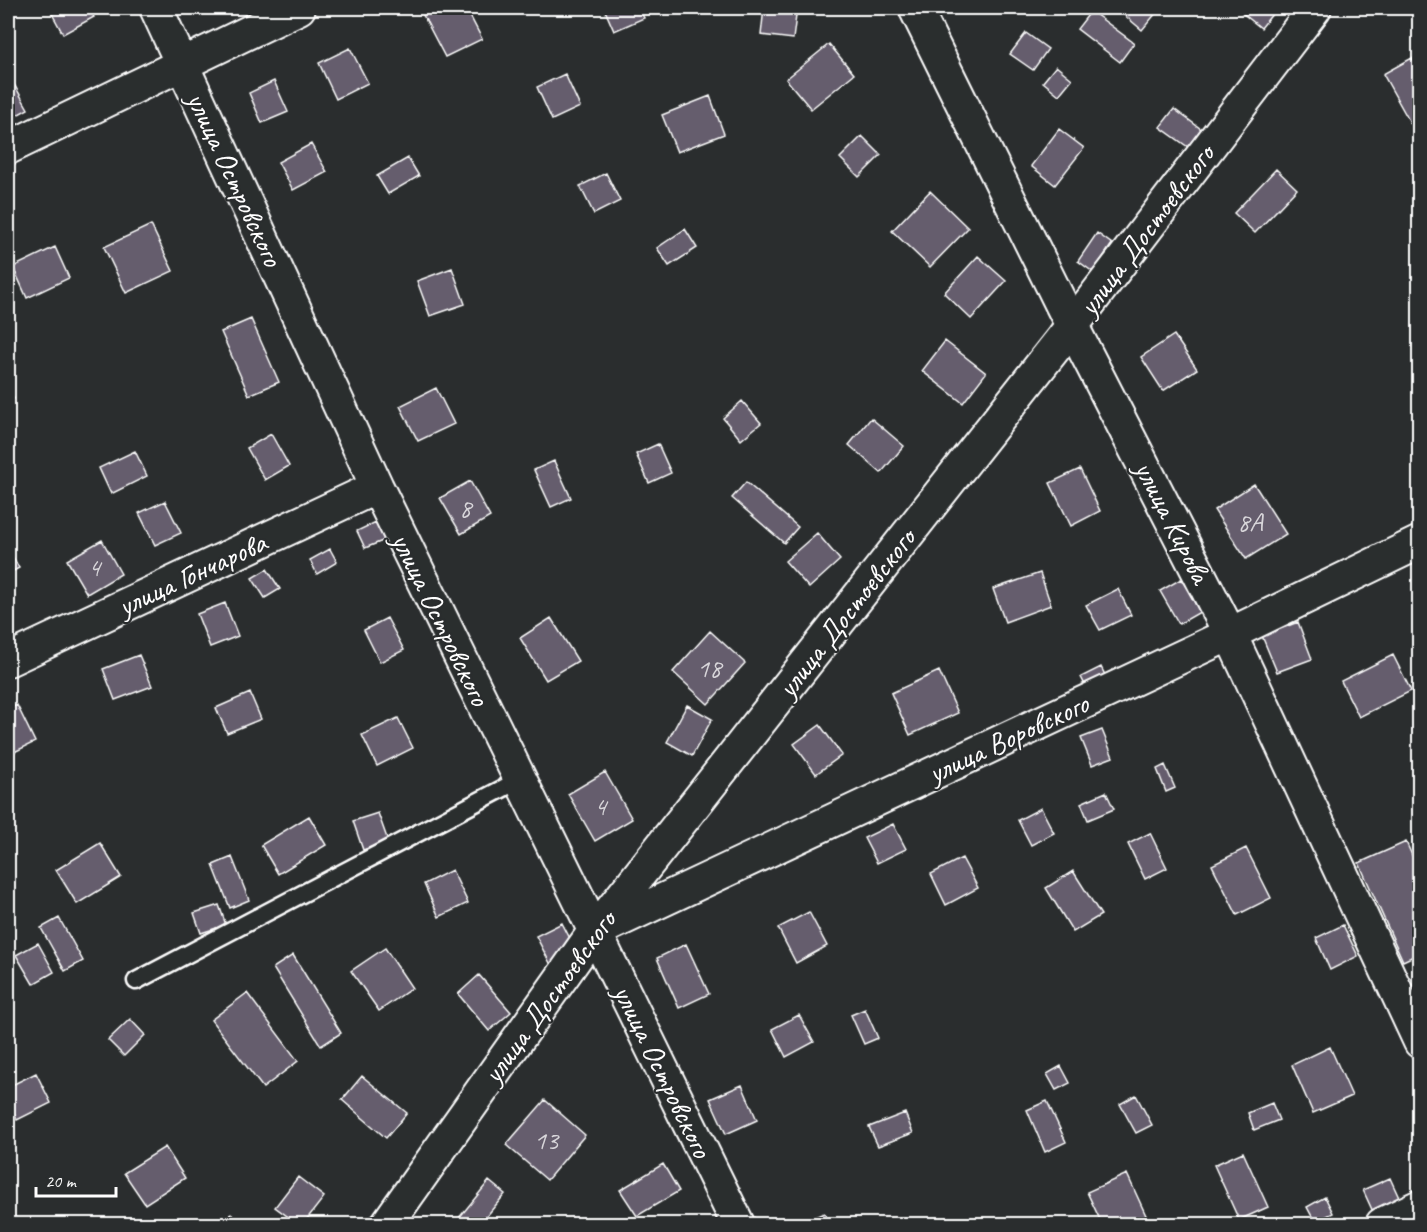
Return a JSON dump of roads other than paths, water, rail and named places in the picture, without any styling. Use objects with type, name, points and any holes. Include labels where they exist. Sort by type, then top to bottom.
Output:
[{"type":"street","name":"улица Островского","points":[[156,8],[377,487],[738,1224]]},
{"type":"street","points":[[8,148],[299,8]]},
{"type":"street","name":"улица Кирова","points":[[915,8],[1072,326],[1230,634],[1419,1042]]},
{"type":"street","name":"улица Достоевского","points":[[387,1224],[594,932],[1072,326],[1314,8]]},
{"type":"street","name":"улица Гончарова","points":[[8,660],[377,487]]},
{"type":"street","name":"улица Воровского","points":[[594,932],[1230,634],[1419,542]]},
{"type":"street","points":[[1382,1224],[1419,1206]]},
{"type":"lane","points":[[136,981],[519,780]]}]
